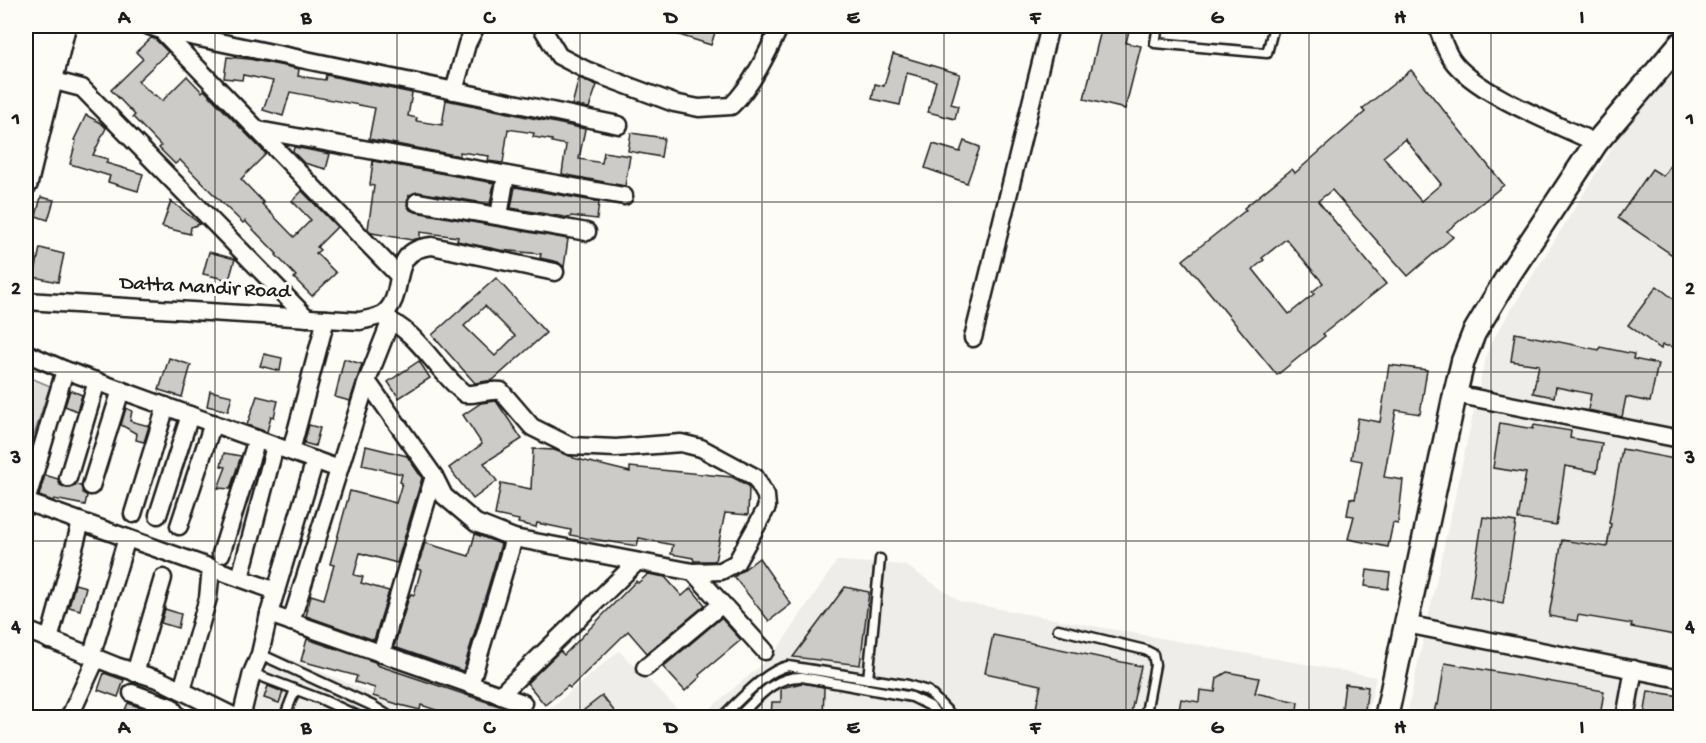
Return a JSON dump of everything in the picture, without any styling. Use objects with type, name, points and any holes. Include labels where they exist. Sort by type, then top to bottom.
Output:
[{"type":"street","points":[[26,94],[42,26]]},
{"type":"street","points":[[26,183],[64,26]]},
{"type":"street","points":[[454,91],[467,44],[476,26]]},
{"type":"street","points":[[540,26],[559,56],[586,70],[674,103],[699,108],[719,108],[731,106],[740,98],[768,52],[780,26]]},
{"type":"street","points":[[973,338],[1050,26]]},
{"type":"street","points":[[1437,26],[1451,59],[1468,77],[1490,92],[1596,143]]},
{"type":"street","points":[[155,28],[619,125]]},
{"type":"street","points":[[155,28],[258,130],[398,275]]},
{"type":"street","points":[[1386,717],[1455,394],[1463,361],[1474,333],[1596,143],[1680,44]]},
{"type":"street","points":[[51,80],[82,88],[306,318]]},
{"type":"street","points":[[258,130],[624,196]]},
{"type":"street","points":[[500,216],[506,175]]},
{"type":"street","points":[[417,202],[587,232]]},
{"type":"street","points":[[291,622],[368,381],[387,310],[396,297],[398,275],[408,255],[420,247],[432,246],[555,272]]},
{"type":"street","name":"Datta Mandir Road","points":[[26,301],[360,321],[386,318]]},
{"type":"street","points":[[368,381],[434,476],[444,496],[476,523],[514,538],[693,572],[721,571],[736,563],[766,507],[766,496],[755,477],[701,448],[681,443],[616,448],[570,446],[532,427],[501,391],[494,390],[476,395],[465,393],[417,341],[386,318]]},
{"type":"street","points":[[291,452],[326,319]]},
{"type":"street","points":[[26,353],[65,370],[339,469]]},
{"type":"street","points":[[65,370],[26,502],[276,591]]},
{"type":"street","points":[[68,477],[97,381]]},
{"type":"street","points":[[91,486],[121,390]]},
{"type":"street","points":[[1455,394],[1680,439]]},
{"type":"street","points":[[133,514],[166,406]]},
{"type":"street","points":[[158,516],[190,415]]},
{"type":"street","points":[[179,526],[213,423]]},
{"type":"street","points":[[221,554],[257,439]]},
{"type":"street","points":[[240,578],[275,446]]},
{"type":"street","points":[[26,630],[94,658],[160,680],[239,717],[260,654],[269,614],[315,460]]},
{"type":"street","points":[[381,654],[434,476]]},
{"type":"street","points":[[49,640],[81,522]]},
{"type":"street","points":[[69,717],[94,658],[126,538]]},
{"type":"street","points":[[470,685],[514,538]]},
{"type":"street","points":[[500,695],[637,562]]},
{"type":"street","points":[[182,690],[208,598],[211,568]]},
{"type":"street","points":[[693,572],[765,651]]},
{"type":"street","points":[[135,673],[163,578]]},
{"type":"street","points":[[645,668],[722,604]]},
{"type":"street","points":[[269,614],[523,703]]},
{"type":"street","points":[[1406,624],[1680,679]]},
{"type":"street","points":[[1626,717],[1634,669]]},
{"type":"street","points":[[132,693],[171,707],[179,717]]},
{"type":"lane","points":[[1158,26],[1155,43],[1267,53],[1274,26]]},
{"type":"lane","points":[[868,678],[880,559]]},
{"type":"lane","points":[[1058,629],[1145,650],[1152,654],[1155,665],[1145,717]]},
{"type":"lane","points":[[260,654],[392,717]]},
{"type":"lane","points":[[721,717],[781,667],[798,667],[908,685],[928,691],[954,717]]},
{"type":"lane","points":[[252,673],[362,717]]},
{"type":"lane","points":[[737,717],[777,681],[789,677],[802,677],[912,697],[930,706],[940,717]]},
{"type":"lane","points":[[284,717],[295,690]]},
{"type":"shaded area","points":[[1680,33],[1680,717],[1406,718],[1490,344],[1607,156]]},
{"type":"shaded area","points":[[26,376],[50,386],[26,459]]},
{"type":"shaded area","points":[[837,561],[905,565],[961,602],[1376,677],[1367,717],[699,718],[774,654]]},
{"type":"shaded area","points":[[619,651],[686,717],[539,718]]},
{"type":"shaded area","points":[[274,652],[430,717],[251,718]]},
{"type":"building","points":[[657,26],[717,26],[711,45],[657,28]]},
{"type":"building","points":[[1102,26],[1130,26],[1126,43],[1141,46],[1125,109],[1084,99]]},
{"type":"building","points":[[151,38],[168,52],[138,81],[162,101],[187,76],[202,92],[204,90],[266,154],[241,179],[294,237],[311,220],[292,201],[302,191],[337,227],[317,247],[320,250],[316,253],[336,273],[312,296],[294,278],[296,276],[277,254],[245,221],[243,223],[180,160],[175,164],[159,148],[161,146],[111,90],[143,59],[136,52]]},
{"type":"building","points":[[893,54],[960,74],[951,104],[958,106],[955,119],[928,112],[936,81],[907,73],[900,105],[872,99],[875,84],[884,86]]},
{"type":"building","points":[[227,57],[299,69],[298,76],[325,80],[326,75],[412,93],[408,116],[417,118],[416,121],[442,125],[446,100],[585,129],[579,159],[602,163],[604,152],[630,156],[625,186],[562,174],[566,145],[533,137],[534,133],[508,129],[503,163],[488,161],[489,156],[460,152],[460,156],[369,139],[375,108],[290,92],[283,116],[263,110],[273,81],[243,75],[242,80],[224,78]]},
{"type":"building","points":[[1411,70],[1504,185],[1447,231],[1453,237],[1408,276],[1332,190],[1318,201],[1386,284],[1323,334],[1325,336],[1277,375],[1183,260],[1246,210],[1244,208],[1292,169],[1295,173],[1365,112],[1362,109]],"holes":[[[1405,139],[1441,184],[1421,201],[1383,157]],[[1286,239],[1323,283],[1312,292],[1314,294],[1289,314],[1253,269],[1264,260],[1262,258]]]},
{"type":"building","points":[[579,78],[597,85],[589,108],[572,105]]},
{"type":"building","points":[[86,115],[106,128],[93,155],[108,159],[106,163],[143,174],[138,191],[108,182],[110,176],[70,164],[76,141],[74,140]]},
{"type":"building","points":[[631,133],[664,138],[661,157],[628,151]]},
{"type":"building","points":[[964,141],[980,147],[967,183],[925,168],[933,144],[960,152]]},
{"type":"building","points":[[294,147],[330,154],[326,169],[304,163],[293,152]]},
{"type":"building","points":[[1680,151],[1680,260],[1618,218],[1652,169],[1663,176]]},
{"type":"building","points":[[373,161],[494,183],[490,204],[418,192],[409,195],[407,205],[415,212],[568,239],[564,267],[558,262],[540,258],[541,254],[500,250],[457,241],[458,237],[420,232],[420,238],[412,240],[372,233],[368,229],[374,186],[370,185]]},
{"type":"building","points":[[515,187],[599,202],[597,219],[571,216],[570,218],[511,208]]},
{"type":"building","points":[[41,197],[54,200],[48,220],[36,216]]},
{"type":"building","points":[[171,201],[200,224],[191,227],[190,234],[162,227]]},
{"type":"building","points":[[40,248],[64,254],[58,282],[34,277]]},
{"type":"building","points":[[209,252],[235,259],[229,280],[203,274]]},
{"type":"building","points":[[496,278],[546,333],[493,380],[475,383],[432,335]],"holes":[[[485,306],[515,336],[495,356],[464,326]]]},
{"type":"building","points":[[1657,286],[1680,304],[1680,348],[1662,345],[1661,349],[1628,325]]},
{"type":"building","points":[[1515,333],[1599,350],[1600,347],[1634,354],[1633,359],[1658,364],[1650,402],[1626,397],[1622,417],[1588,410],[1591,394],[1556,387],[1554,397],[1533,393],[1539,365],[1511,361]]},
{"type":"building","points":[[264,354],[282,358],[280,371],[260,366]]},
{"type":"building","points":[[169,358],[191,365],[182,397],[159,390]]},
{"type":"building","points":[[344,359],[362,364],[350,401],[335,397]]},
{"type":"building","points":[[419,361],[430,378],[399,398],[388,382]]},
{"type":"building","points":[[1389,365],[1427,370],[1420,414],[1396,410],[1384,477],[1403,480],[1398,524],[1393,523],[1388,547],[1348,539],[1354,516],[1347,515],[1350,498],[1355,499],[1362,461],[1351,459],[1358,418],[1380,422]]},
{"type":"building","points":[[70,390],[82,395],[77,411],[65,406]]},
{"type":"building","points":[[210,391],[232,396],[228,411],[207,406]]},
{"type":"building","points":[[257,396],[278,401],[267,432],[247,425]]},
{"type":"building","points":[[496,401],[522,439],[484,463],[497,481],[473,499],[449,468],[482,444],[463,415],[481,403]]},
{"type":"building","points":[[126,408],[132,411],[130,421],[149,426],[144,442],[136,440],[137,434],[121,425]]},
{"type":"building","points":[[1500,423],[1533,429],[1534,425],[1571,431],[1570,438],[1602,443],[1597,472],[1565,466],[1556,525],[1518,519],[1526,473],[1493,468]]},
{"type":"building","points":[[309,425],[320,428],[315,446],[304,443]]},
{"type":"building","points":[[366,446],[407,456],[422,478],[397,563],[360,553],[354,575],[363,577],[361,583],[389,591],[374,640],[306,616],[311,595],[324,599],[334,565],[330,564],[350,491],[396,503],[402,483],[400,482],[402,474],[362,465]]},
{"type":"building","points":[[533,449],[554,450],[573,458],[630,472],[630,467],[732,477],[749,488],[748,515],[725,513],[715,561],[694,561],[693,558],[671,554],[673,545],[639,538],[637,546],[586,538],[570,535],[571,530],[537,523],[536,527],[518,523],[519,520],[495,515],[501,483],[531,489]]},
{"type":"building","points":[[1622,449],[1680,460],[1680,636],[1631,627],[1632,624],[1578,615],[1577,621],[1549,616],[1562,540],[1607,547]]},
{"type":"building","points":[[224,453],[241,456],[230,489],[218,488],[226,467],[221,466]]},
{"type":"building","points":[[45,475],[58,479],[60,485],[66,488],[81,486],[83,493],[87,496],[85,505],[54,499],[53,501],[39,496]]},
{"type":"building","points":[[1483,517],[1516,522],[1503,603],[1470,597]]},
{"type":"building","points":[[475,534],[501,544],[463,671],[394,647],[409,597],[411,594],[414,595],[421,570],[417,569],[425,543],[469,556]]},
{"type":"building","points":[[759,558],[791,604],[769,621],[734,577]]},
{"type":"building","points":[[1367,570],[1390,573],[1388,589],[1365,586]]},
{"type":"building","points":[[648,574],[665,577],[682,596],[691,588],[705,605],[647,653],[628,631],[570,688],[568,686],[545,705],[527,683],[560,651],[564,655],[636,581],[638,583]]},
{"type":"building","points":[[75,584],[86,587],[80,610],[69,607]]},
{"type":"building","points":[[845,587],[869,592],[860,665],[793,657]]},
{"type":"building","points":[[165,609],[181,614],[178,628],[161,623]]},
{"type":"building","points":[[721,618],[741,640],[699,675],[700,677],[685,691],[663,667]]},
{"type":"building","points":[[993,635],[1141,666],[1130,717],[1034,717],[1041,685],[985,673]]},
{"type":"building","points":[[307,639],[520,713],[531,710],[548,714],[547,717],[450,717],[451,715],[421,705],[420,710],[400,705],[373,696],[375,688],[355,682],[357,676],[301,661]]},
{"type":"building","points":[[1445,663],[1604,691],[1600,717],[1433,717],[1436,704],[1438,705]]},
{"type":"building","points":[[1227,672],[1259,678],[1255,693],[1298,702],[1296,717],[1178,717],[1181,699],[1199,702],[1200,690],[1215,692],[1217,678]]},
{"type":"building","points":[[104,673],[124,680],[118,697],[98,690]]},
{"type":"building","points":[[802,683],[824,687],[823,717],[771,717],[772,702],[781,702],[781,688]]},
{"type":"building","points":[[1345,684],[1368,687],[1364,717],[1341,717]]},
{"type":"building","points":[[268,686],[283,692],[279,703],[264,698]]},
{"type":"building","points":[[1648,691],[1680,696],[1680,717],[1644,717]]},
{"type":"building","points":[[602,696],[619,717],[575,717]]},
{"type":"building","points":[[128,703],[164,716],[165,717],[122,717]]}]
